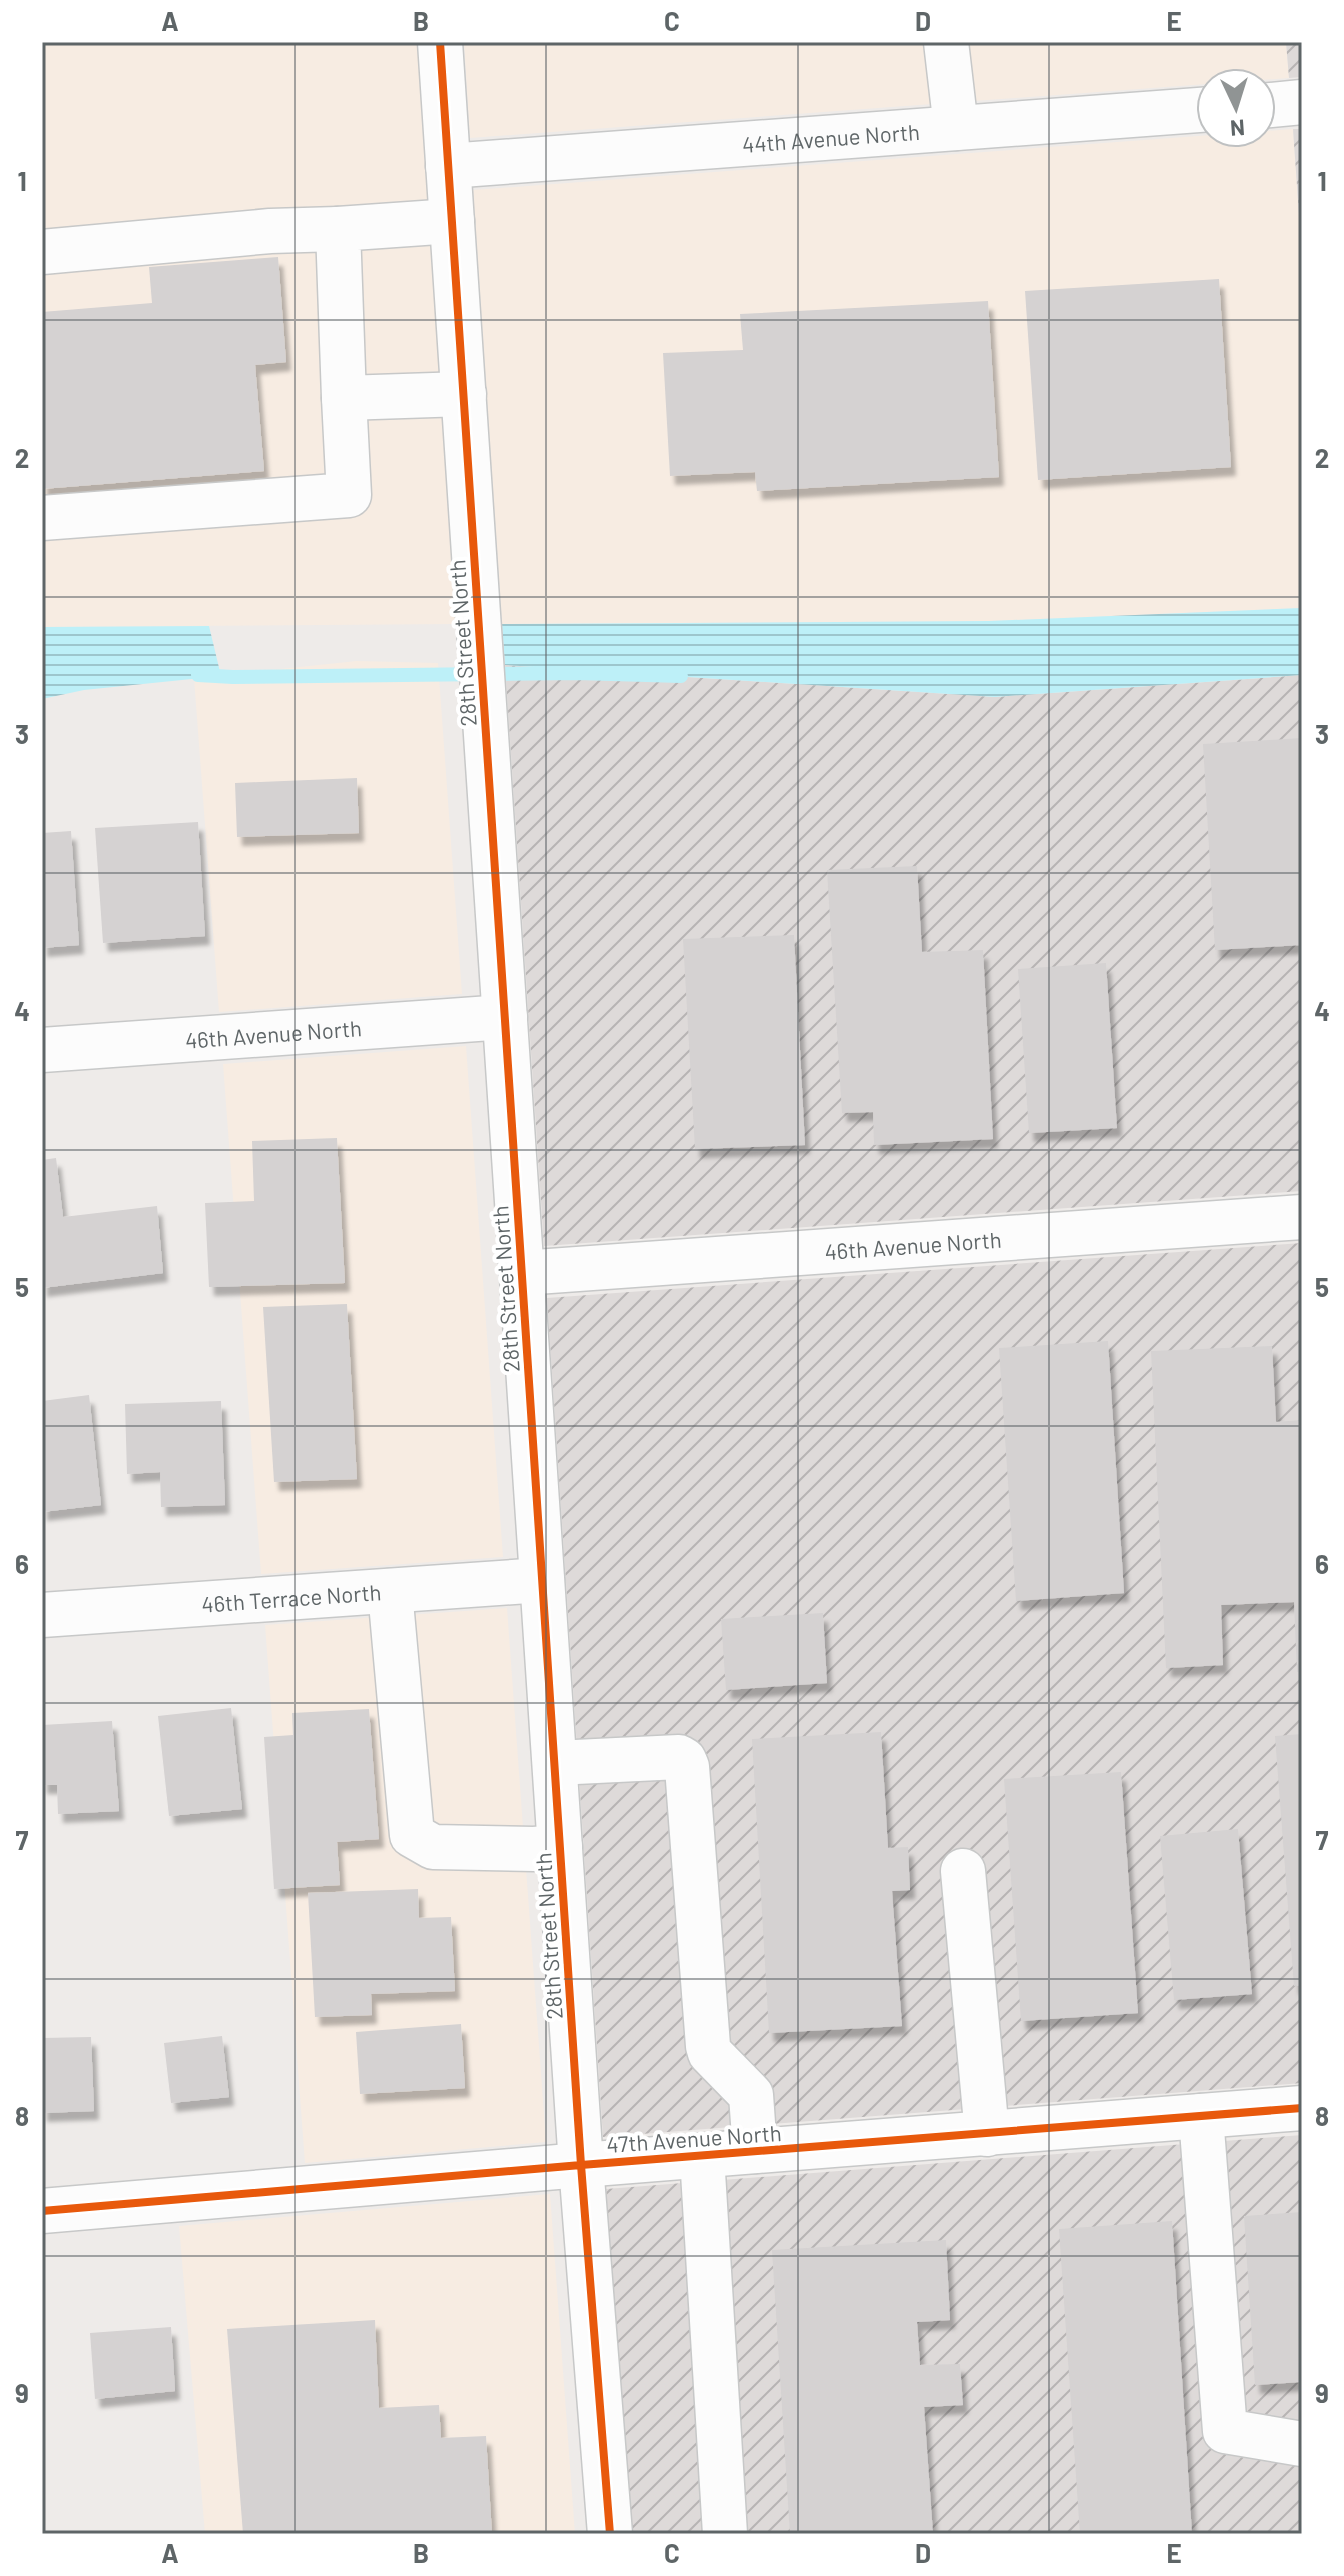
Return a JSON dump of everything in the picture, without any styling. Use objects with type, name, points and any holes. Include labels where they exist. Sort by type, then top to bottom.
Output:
[{"type":"street","name":"28th Street North","points":[[440,42],[581,2165],[610,2534]]},
{"type":"street","points":[[946,42],[956,128]]},
{"type":"street","points":[[1276,104],[1302,102]]},
{"type":"street","name":"44th Avenue North","points":[[448,166],[1196,110]]},
{"type":"street","points":[[42,252],[270,231],[452,221]]},
{"type":"street","points":[[42,518],[349,495],[338,229]]},
{"type":"street","points":[[344,398],[464,394]]},
{"type":"street","name":"46th Avenue North","points":[[42,1050],[505,1017]]},
{"type":"street","name":"46th Avenue North","points":[[522,1273],[1302,1217]]},
{"type":"street","name":"46th Terrace North","points":[[42,1615],[542,1580]]},
{"type":"street","points":[[390,1591],[412,1835],[433,1847],[560,1847]]},
{"type":"street","points":[[555,1763],[679,1757],[684,1760],[687,1767],[708,2046],[710,2053],[751,2095],[755,2151]]},
{"type":"street","points":[[963,1871],[987,2134]]},
{"type":"street","name":"47th Avenue North","points":[[42,2211],[1302,2108]]},
{"type":"street","points":[[1201,2116],[1225,2431],[1302,2444]]},
{"type":"street","points":[[702,2156],[725,2534]]},
{"type":"shaded area","points":[[70,42],[417,42],[456,624],[42,627],[42,45]]},
{"type":"shaded area","points":[[464,42],[1286,42],[1289,78],[1276,79],[1276,68],[1196,68],[1196,85],[470,138]]},
{"type":"shaded area","points":[[1286,42],[1302,42],[1302,77],[1289,78]]},
{"type":"shaded area","points":[[1293,129],[1302,260],[1302,608],[989,621],[502,624],[473,190],[1196,136],[1196,148],[1276,148],[1276,130]]},
{"type":"shaded area","points":[[1293,129],[1302,129],[1302,260],[1301,242]]},
{"type":"shaded area","points":[[357,661],[438,663],[462,994],[219,1012],[194,678]]},
{"type":"shaded area","points":[[505,665],[995,697],[1302,675],[1302,1191],[544,1246]]},
{"type":"shaded area","points":[[466,1046],[503,1557],[261,1574],[223,1064]]},
{"type":"shaded area","points":[[1302,1243],[1302,2083],[603,2137],[547,1298]]},
{"type":"shaded area","points":[[507,1608],[546,2142],[305,2163],[265,1625]]},
{"type":"shaded area","points":[[1302,2135],[1302,2534],[631,2534],[606,2189]]},
{"type":"shaded area","points":[[550,2194],[575,2534],[205,2534],[179,2226]]},
{"type":"water","points":[[1302,608],[1302,675],[995,697],[505,665],[502,624],[989,621]]},
{"type":"water","points":[[209,626],[221,676],[84,690],[42,699],[42,627]]},
{"type":"building","points":[[278,257],[286,362],[255,365],[264,471],[42,489],[42,312],[152,303],[149,267]]},
{"type":"building","points":[[1219,279],[1231,467],[1038,480],[1025,291]]},
{"type":"building","points":[[988,301],[999,477],[757,491],[755,472],[670,476],[663,353],[743,350],[740,314]]},
{"type":"building","points":[[1302,738],[1302,945],[1215,950],[1203,744]]},
{"type":"building","points":[[357,778],[359,833],[237,837],[235,783]]},
{"type":"building","points":[[198,822],[205,936],[103,943],[95,828]]},
{"type":"building","points":[[71,831],[79,945],[42,948],[42,833]]},
{"type":"building","points":[[917,866],[922,952],[983,950],[993,1139],[874,1145],[873,1112],[842,1113],[827,870]]},
{"type":"building","points":[[794,935],[805,1145],[695,1149],[683,939]]},
{"type":"building","points":[[1106,963],[1117,1128],[1029,1133],[1018,969]]},
{"type":"building","points":[[337,1138],[345,1283],[209,1287],[205,1203],[254,1201],[252,1141]]},
{"type":"building","points":[[56,1158],[63,1217],[157,1206],[163,1273],[42,1288],[42,1160]]},
{"type":"building","points":[[347,1304],[357,1479],[274,1482],[263,1307]]},
{"type":"building","points":[[1108,1341],[1124,1593],[1016,1601],[999,1348]]},
{"type":"building","points":[[1272,1346],[1276,1422],[1302,1420],[1302,1672],[1297,1672],[1294,1602],[1221,1605],[1223,1665],[1166,1668],[1151,1351]]},
{"type":"building","points":[[89,1395],[101,1505],[42,1512],[42,1401]]},
{"type":"building","points":[[221,1401],[225,1505],[161,1507],[160,1472],[127,1474],[125,1404]]},
{"type":"building","points":[[823,1613],[827,1683],[726,1690],[721,1619]]},
{"type":"building","points":[[231,1708],[242,1809],[169,1816],[158,1716]]},
{"type":"building","points":[[369,1709],[379,1839],[337,1842],[340,1885],[274,1889],[264,1737],[293,1735],[292,1713]]},
{"type":"building","points":[[112,1721],[119,1811],[58,1814],[57,1785],[42,1785],[42,1725]]},
{"type":"building","points":[[881,1732],[888,1848],[908,1847],[910,1890],[892,1891],[902,2026],[769,2033],[752,1739]]},
{"type":"building","points":[[1302,1734],[1302,1985],[1294,1986],[1275,1736]]},
{"type":"building","points":[[1121,1772],[1138,2013],[1021,2021],[1004,1779]]},
{"type":"building","points":[[1238,1829],[1252,1994],[1174,2000],[1160,1836]]},
{"type":"building","points":[[418,1889],[419,1918],[451,1917],[455,1991],[371,1994],[372,2015],[315,2017],[308,1893]]},
{"type":"building","points":[[461,2024],[465,2088],[360,2094],[356,2032]]},
{"type":"building","points":[[222,2036],[229,2097],[171,2103],[164,2043]]},
{"type":"building","points":[[91,2037],[94,2111],[42,2113],[42,2038]]},
{"type":"building","points":[[1302,2212],[1302,2382],[1255,2385],[1244,2216]]},
{"type":"building","points":[[1172,2221],[1192,2534],[1080,2534],[1059,2229]]},
{"type":"building","points":[[946,2240],[950,2320],[917,2322],[920,2365],[960,2364],[963,2405],[924,2407],[933,2534],[790,2534],[772,2250]]},
{"type":"building","points":[[375,2320],[379,2408],[439,2405],[441,2438],[486,2436],[492,2534],[243,2534],[227,2329]]},
{"type":"building","points":[[171,2327],[175,2391],[95,2399],[90,2333]]},
{"type":"waterway","points":[[198,675],[577,673],[681,676]]},
{"type":"cycle path","points":[[440,42],[581,2165],[610,2534]]},
{"type":"cycle path","points":[[42,2211],[1302,2108]]}]
